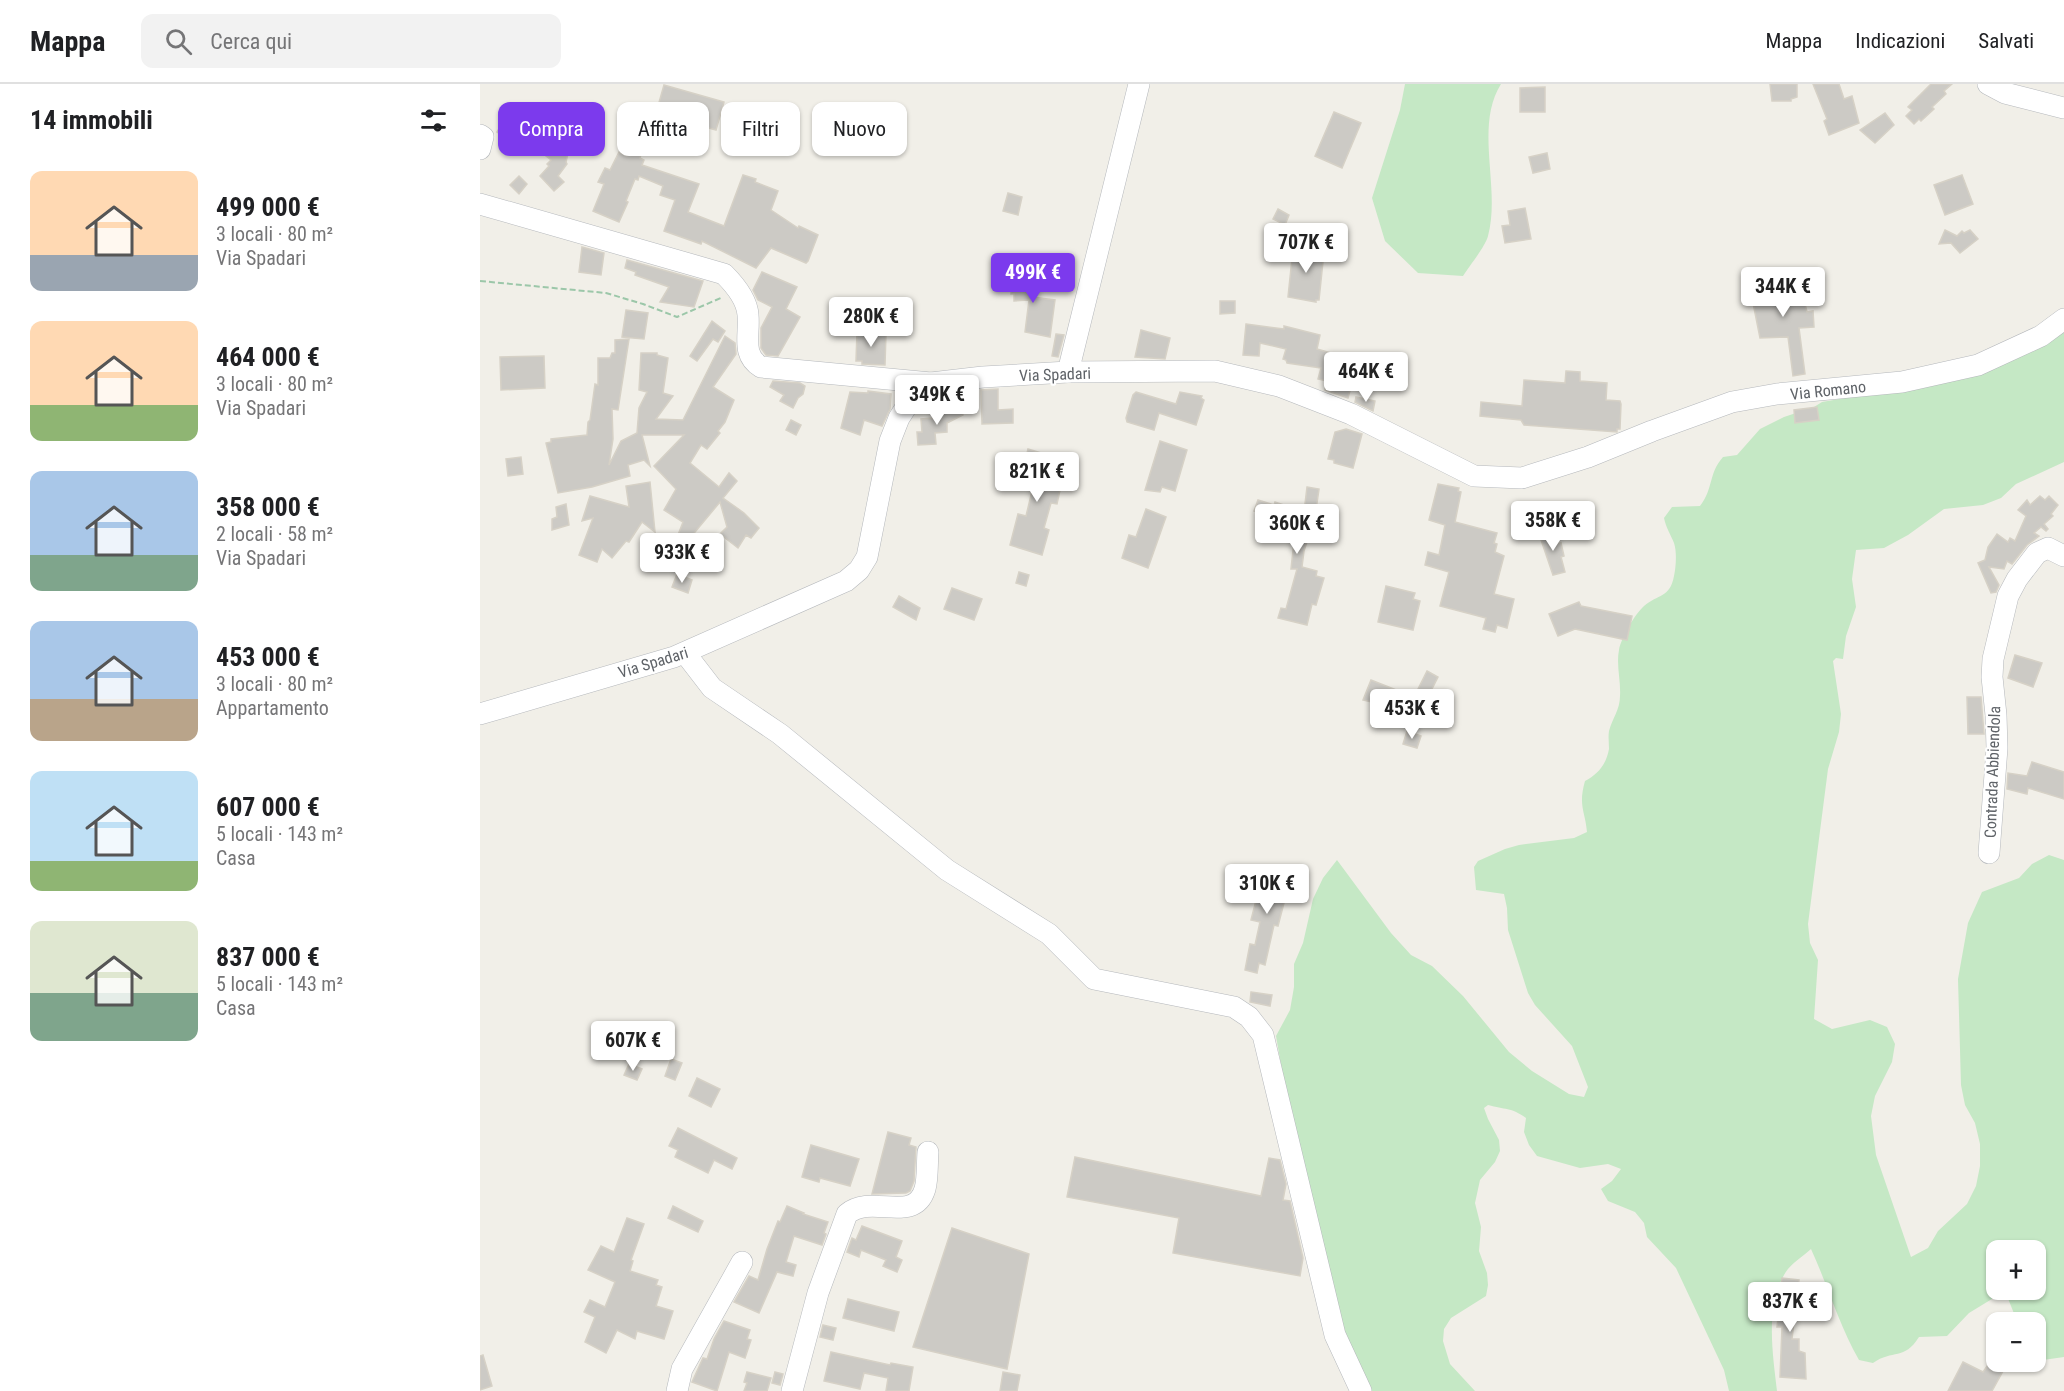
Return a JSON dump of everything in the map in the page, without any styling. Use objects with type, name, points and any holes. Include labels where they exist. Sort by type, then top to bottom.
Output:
[{"type":"street","points":[[1068,372],[1139,84]]},
{"type":"street","points":[[1988,84],[2005,93],[2064,108]]},
{"type":"street","points":[[480,135],[483,137],[480,149]]},
{"type":"street","points":[[480,204],[724,274],[740,293],[748,313],[749,352],[753,362],[761,367],[931,383]]},
{"type":"street","name":"Via Romano","points":[[1588,457],[1652,430],[1732,402],[1777,394],[1902,382],[1978,365],[2041,336],[2064,319]]},
{"type":"street","name":"Via Spadari","points":[[480,714],[685,653],[846,581],[859,570],[867,557],[890,441],[899,418],[910,401],[931,383],[983,377],[1068,372],[1203,371],[1241,376],[1279,386],[1351,414],[1474,476],[1522,478],[1588,457]]},
{"type":"street","name":"Contrada Abbiendola","points":[[1989,853],[1997,748],[1992,677],[1993,659],[2008,596],[2017,579],[2037,553],[2049,548],[2064,556]]},
{"type":"street","points":[[685,653],[712,688],[780,734],[947,870],[1049,934],[1094,979],[1234,1007],[1249,1017],[1263,1035],[1335,1335],[1361,1391]]},
{"type":"street","points":[[792,1391],[818,1293],[847,1214],[855,1207],[913,1206],[920,1200],[925,1190],[928,1152]]},
{"type":"street","points":[[677,1391],[682,1369],[742,1262]]},
{"type":"path","points":[[480,281],[606,293],[677,317],[718,298],[740,293]]},
{"type":"green space","points":[[1405,84],[1501,84],[1493,101],[1489,119],[1492,198],[1488,236],[1481,251],[1463,276],[1418,273],[1385,241],[1372,198],[1400,110]]},
{"type":"green space","points":[[2064,330],[2064,462],[2016,484],[2001,498],[1983,505],[1944,509],[1908,535],[1884,548],[1856,550],[1852,579],[1856,607],[1846,636],[1843,659],[1836,658],[1833,661],[1841,714],[1839,732],[1828,769],[1808,924],[1810,943],[1818,960],[1814,1019],[1832,1029],[1870,1020],[1887,1027],[1895,1044],[1892,1062],[1875,1096],[1871,1116],[1876,1155],[1911,1257],[1928,1248],[1938,1231],[1967,1204],[1976,1186],[1980,1166],[1980,1144],[1975,1123],[1965,1105],[1961,1085],[1958,979],[1968,923],[1982,892],[2019,878],[2032,864],[2049,855],[2064,860],[2064,1357],[2046,1360],[2046,1312],[2013,1312],[2009,1300],[2046,1300],[2046,1240],[1986,1240],[1986,1300],[1990,1300],[1969,1313],[1947,1336],[1919,1337],[1903,1352],[1873,1363],[1859,1360],[1845,1333],[1811,1249],[1786,1271],[1774,1302],[1772,1332],[1777,1391],[1729,1391],[1724,1370],[1676,1268],[1647,1237],[1644,1223],[1635,1212],[1608,1201],[1601,1189],[1612,1181],[1621,1169],[1608,1164],[1580,1168],[1537,1156],[1524,1132],[1526,1118],[1512,1110],[1488,1105],[1484,1108],[1499,1140],[1500,1151],[1495,1162],[1480,1180],[1475,1203],[1481,1227],[1479,1251],[1487,1273],[1486,1296],[1451,1318],[1444,1329],[1443,1341],[1450,1364],[1475,1391],[1368,1391],[1339,1325],[1284,1082],[1276,1036],[1290,1010],[1294,987],[1294,964],[1303,943],[1313,899],[1323,878],[1337,860],[1391,933],[1411,955],[1432,966],[1463,996],[1509,1052],[1532,1071],[1569,1094],[1584,1097],[1588,1087],[1572,1046],[1535,1005],[1528,993],[1508,930],[1504,894],[1476,890],[1474,867],[1478,861],[1505,849],[1574,838],[1587,832],[1582,802],[1583,789],[1585,781],[1601,768],[1608,755],[1609,731],[1620,701],[1618,656],[1620,645],[1625,633],[1644,606],[1670,588],[1674,576],[1675,547],[1664,518],[1672,507],[1700,506],[1718,463],[1723,457],[1737,455],[1760,429],[1784,417],[1806,412],[1822,402],[1914,386]]},
{"type":"building","points":[[1770,84],[1797,84],[1797,97],[1791,101],[1772,101]]},
{"type":"building","points":[[1813,84],[1839,84],[1844,99],[1852,96],[1859,123],[1829,135],[1824,121],[1827,119]]},
{"type":"building","points":[[1931,84],[1952,84],[1944,91],[1946,94],[1932,107],[1934,109],[1914,124],[1906,116],[1912,110],[1908,107]]},
{"type":"building","points":[[664,85],[724,102],[721,102],[721,112],[716,130],[709,128],[709,102],[659,102]]},
{"type":"building","points":[[1545,87],[1545,112],[1520,112],[1520,88]]},
{"type":"building","points":[[1334,112],[1361,123],[1342,168],[1315,156]]},
{"type":"building","points":[[1885,113],[1894,125],[1875,143],[1860,130]]},
{"type":"building","points":[[1547,153],[1550,169],[1533,173],[1529,157]]},
{"type":"building","points":[[546,156],[567,156],[567,164],[558,176],[564,182],[554,191],[540,176],[551,160]]},
{"type":"building","points":[[617,156],[640,156],[644,160],[642,165],[699,184],[688,212],[724,226],[743,175],[756,179],[755,182],[778,191],[771,210],[798,228],[799,226],[818,235],[806,263],[771,248],[756,268],[702,241],[701,244],[664,231],[675,200],[660,195],[663,186],[639,176],[638,180],[635,179],[619,222],[593,211],[604,184],[598,182],[605,168],[610,170]]},
{"type":"building","points":[[1962,175],[1973,204],[1945,215],[1934,185]]},
{"type":"building","points":[[519,176],[527,184],[519,194],[510,185]]},
{"type":"building","points":[[1008,193],[1022,197],[1018,215],[1003,211]]},
{"type":"building","points":[[1525,208],[1531,239],[1505,243],[1502,226],[1510,225],[1508,211]]},
{"type":"building","points":[[1278,209],[1289,215],[1285,225],[1273,219]]},
{"type":"building","points":[[1945,230],[1957,236],[1962,231],[1964,233],[1970,230],[1978,239],[1960,253],[1951,243],[1939,244]]},
{"type":"building","points":[[582,247],[604,253],[601,275],[579,272]]},
{"type":"building","points":[[1296,247],[1324,252],[1319,300],[1316,302],[1288,297],[1293,249],[1295,250]]},
{"type":"building","points":[[627,260],[703,281],[694,307],[660,302],[669,287],[635,275],[636,272],[625,268]]},
{"type":"building","points":[[1024,267],[1035,269],[1032,297],[1055,300],[1050,337],[1025,332],[1029,300],[1014,301],[1014,294],[1011,294],[1013,272],[1023,273]]},
{"type":"building","points":[[762,272],[797,287],[786,309],[800,317],[778,356],[766,355],[761,348],[761,328],[772,307],[758,300],[753,290]]},
{"type":"building","points":[[1790,281],[1794,290],[1801,288],[1807,312],[1813,311],[1814,327],[1799,328],[1805,374],[1793,376],[1788,337],[1760,338],[1750,288],[1772,286]]},
{"type":"building","points":[[1220,301],[1235,301],[1235,313],[1220,314]]},
{"type":"building","points":[[626,310],[648,313],[644,339],[622,337]]},
{"type":"building","points":[[712,321],[725,331],[718,342],[713,339],[697,361],[690,356]]},
{"type":"building","points":[[1246,324],[1284,329],[1284,326],[1320,335],[1317,349],[1342,356],[1339,368],[1355,372],[1348,398],[1325,390],[1327,381],[1318,379],[1321,368],[1287,363],[1283,359],[1286,349],[1260,343],[1259,356],[1243,355]]},
{"type":"building","points":[[1141,330],[1170,338],[1165,359],[1135,357]]},
{"type":"building","points":[[857,332],[886,333],[885,365],[862,364],[862,361],[856,361]]},
{"type":"building","points":[[1056,334],[1064,335],[1058,357],[1052,356]]},
{"type":"building","points":[[725,336],[735,343],[736,354],[713,387],[734,400],[725,422],[718,431],[720,433],[707,449],[701,445],[690,463],[719,487],[729,473],[737,481],[723,498],[744,513],[759,528],[751,538],[746,535],[738,548],[720,534],[727,527],[720,502],[670,562],[668,561],[683,522],[664,510],[676,489],[654,466],[684,435],[642,435],[650,466],[644,460],[628,465],[630,476],[592,487],[558,493],[546,443],[551,442],[551,439],[587,435],[595,384],[598,385],[598,358],[610,358],[612,353],[615,353],[615,340],[629,339],[618,410],[612,409],[613,439],[609,465],[621,441],[637,433],[639,408],[647,392],[639,390],[641,353],[657,353],[657,355],[668,358],[663,393],[673,396],[656,419],[683,420]]},
{"type":"building","points":[[544,356],[545,388],[501,390],[500,357]]},
{"type":"building","points":[[1566,371],[1580,372],[1580,381],[1607,383],[1606,400],[1620,401],[1621,404],[1620,429],[1617,429],[1617,432],[1524,425],[1521,420],[1480,416],[1481,402],[1522,406],[1524,380],[1565,383]]},
{"type":"building","points":[[773,381],[800,383],[805,386],[803,394],[793,408],[780,401],[784,395],[770,387]]},
{"type":"building","points":[[998,389],[998,410],[1013,409],[1013,423],[982,424],[981,390]]},
{"type":"building","points":[[868,391],[891,394],[890,409],[882,426],[864,420],[860,435],[841,428],[850,392],[868,393]]},
{"type":"building","points":[[1136,392],[1176,404],[1180,392],[1202,396],[1204,400],[1196,425],[1159,413],[1154,430],[1127,422],[1126,418]]},
{"type":"building","points":[[1356,397],[1375,401],[1373,411],[1355,402]]},
{"type":"building","points":[[958,405],[963,415],[947,423],[947,432],[935,433],[936,444],[918,445],[917,432],[922,432],[921,419],[933,418]]},
{"type":"building","points":[[1817,407],[1819,420],[1795,423],[1794,410]]},
{"type":"building","points":[[791,420],[801,425],[796,435],[786,430]]},
{"type":"building","points":[[1346,429],[1362,434],[1353,468],[1328,459],[1335,432]]},
{"type":"building","points":[[1160,441],[1187,450],[1175,491],[1162,487],[1160,492],[1145,490]]},
{"type":"building","points":[[1028,449],[1058,458],[1053,479],[1062,481],[1057,504],[1051,503],[1044,528],[1049,530],[1042,555],[1010,545],[1018,514],[1026,516],[1032,491],[1026,489],[1031,468],[1024,466]]},
{"type":"building","points":[[521,457],[523,474],[508,476],[506,459]]},
{"type":"building","points":[[650,482],[655,532],[642,522],[629,542],[626,541],[612,558],[602,549],[597,562],[579,555],[593,518],[582,521],[590,496],[629,507],[626,486]]},
{"type":"building","points":[[1438,484],[1459,488],[1458,491],[1461,492],[1455,522],[1497,533],[1494,543],[1497,544],[1495,552],[1504,556],[1494,594],[1514,599],[1507,628],[1497,625],[1495,632],[1483,629],[1486,618],[1440,606],[1449,572],[1425,565],[1428,552],[1439,555],[1445,525],[1429,520]]},
{"type":"building","points":[[1307,487],[1319,489],[1315,517],[1304,551],[1302,567],[1317,571],[1316,576],[1324,578],[1316,605],[1312,604],[1307,625],[1278,618],[1281,608],[1286,609],[1297,569],[1291,569],[1294,541],[1299,527],[1274,518],[1270,529],[1258,525],[1262,514],[1254,511],[1258,500],[1274,505],[1275,502],[1304,512]]},
{"type":"building","points":[[2040,496],[2045,500],[2049,496],[2058,505],[2051,514],[2053,516],[2044,524],[2048,529],[2046,531],[2041,527],[2034,533],[2039,536],[2027,545],[2012,564],[2007,561],[2004,569],[1989,567],[1999,585],[1996,592],[1991,593],[1978,563],[1985,560],[1988,547],[1997,534],[2008,542],[2010,538],[2015,541],[2026,516],[2018,510],[2027,500],[2030,505]]},
{"type":"building","points":[[566,504],[569,525],[552,530],[552,519],[557,517],[556,507]]},
{"type":"building","points":[[1146,509],[1166,517],[1148,568],[1122,558],[1129,535],[1136,537]]},
{"type":"building","points":[[1550,529],[1556,544],[1561,543],[1564,556],[1561,557],[1565,572],[1553,575],[1539,534]]},
{"type":"building","points":[[1019,572],[1029,575],[1026,586],[1016,583]]},
{"type":"building","points":[[677,574],[692,580],[688,593],[672,587]]},
{"type":"building","points":[[1386,586],[1415,593],[1413,599],[1420,601],[1413,630],[1378,622]]},
{"type":"building","points":[[952,588],[982,599],[974,620],[944,609]]},
{"type":"building","points":[[899,596],[920,608],[916,620],[893,607]]},
{"type":"building","points":[[1579,602],[1581,606],[1632,616],[1627,640],[1575,629],[1558,636],[1549,614]]},
{"type":"building","points":[[2015,655],[2042,663],[2033,687],[2008,678]]},
{"type":"building","points":[[1427,671],[1438,677],[1430,693],[1433,694],[1428,715],[1363,700],[1371,680],[1414,697]]},
{"type":"building","points":[[1967,697],[1981,697],[1984,734],[1968,734]]},
{"type":"building","points":[[1407,731],[1421,736],[1417,748],[1403,744]]},
{"type":"building","points":[[2032,762],[2064,772],[2064,799],[2028,788],[2027,794],[2007,789],[2008,773],[2027,776]]},
{"type":"building","points":[[1264,869],[1291,876],[1278,926],[1274,925],[1265,965],[1259,963],[1257,973],[1245,970],[1250,944],[1255,945],[1260,922],[1251,920]]},
{"type":"building","points":[[1251,992],[1272,995],[1270,1006],[1250,1002]]},
{"type":"building","points":[[671,1059],[682,1063],[675,1080],[665,1076]]},
{"type":"building","points":[[629,1064],[642,1069],[637,1080],[624,1075]]},
{"type":"building","points":[[697,1078],[720,1089],[711,1107],[689,1096]]},
{"type":"building","points":[[678,1128],[737,1158],[732,1169],[714,1160],[708,1173],[675,1157],[678,1150],[669,1146]]},
{"type":"building","points":[[888,1132],[911,1138],[909,1145],[916,1147],[914,1181],[910,1191],[906,1193],[872,1194]]},
{"type":"building","points":[[811,1145],[859,1159],[850,1186],[820,1178],[819,1182],[802,1177]]},
{"type":"building","points":[[1075,1157],[1261,1196],[1269,1158],[1280,1160],[1286,1184],[1283,1200],[1290,1201],[1303,1258],[1300,1276],[1173,1253],[1179,1218],[1067,1197]]},
{"type":"building","points":[[673,1206],[703,1221],[698,1232],[668,1218]]},
{"type":"building","points":[[787,1206],[828,1222],[824,1233],[826,1234],[822,1245],[794,1236],[786,1262],[796,1265],[793,1276],[777,1272],[759,1313],[734,1302],[749,1276],[758,1280],[767,1249],[778,1221],[780,1222]]},
{"type":"building","points":[[627,1218],[644,1224],[631,1260],[633,1261],[630,1271],[658,1280],[656,1285],[662,1287],[656,1306],[673,1311],[664,1339],[637,1331],[635,1339],[617,1330],[606,1353],[585,1342],[595,1317],[584,1312],[590,1300],[605,1307],[615,1282],[588,1270],[601,1246],[614,1252]]},
{"type":"building","points":[[862,1226],[902,1241],[896,1257],[902,1260],[897,1272],[883,1266],[886,1260],[861,1250],[859,1257],[847,1252],[852,1238],[856,1240]]},
{"type":"building","points":[[952,1228],[1029,1254],[1007,1369],[913,1347]]},
{"type":"building","points":[[1782,1278],[1799,1280],[1792,1339],[1799,1339],[1799,1351],[1805,1353],[1806,1379],[1780,1377],[1782,1327],[1777,1327]]},
{"type":"building","points":[[848,1299],[899,1312],[894,1331],[843,1318]]},
{"type":"building","points":[[724,1321],[750,1330],[747,1339],[751,1340],[745,1358],[729,1352],[717,1391],[692,1382],[703,1358],[707,1359]]},
{"type":"building","points":[[823,1325],[836,1328],[833,1340],[820,1337]]},
{"type":"building","points":[[831,1352],[890,1365],[891,1363],[913,1367],[909,1391],[886,1391],[888,1378],[864,1373],[860,1389],[824,1381]]},
{"type":"building","points":[[483,1355],[492,1386],[480,1390],[480,1356]]},
{"type":"building","points":[[1963,1362],[1983,1372],[1986,1368],[1986,1372],[2002,1372],[1992,1391],[1948,1391]]},
{"type":"building","points":[[747,1372],[771,1378],[767,1391],[744,1391]]},
{"type":"building","points":[[775,1372],[783,1374],[780,1385],[772,1383]]},
{"type":"building","points":[[1003,1372],[1020,1375],[1017,1391],[1000,1391]]}]
